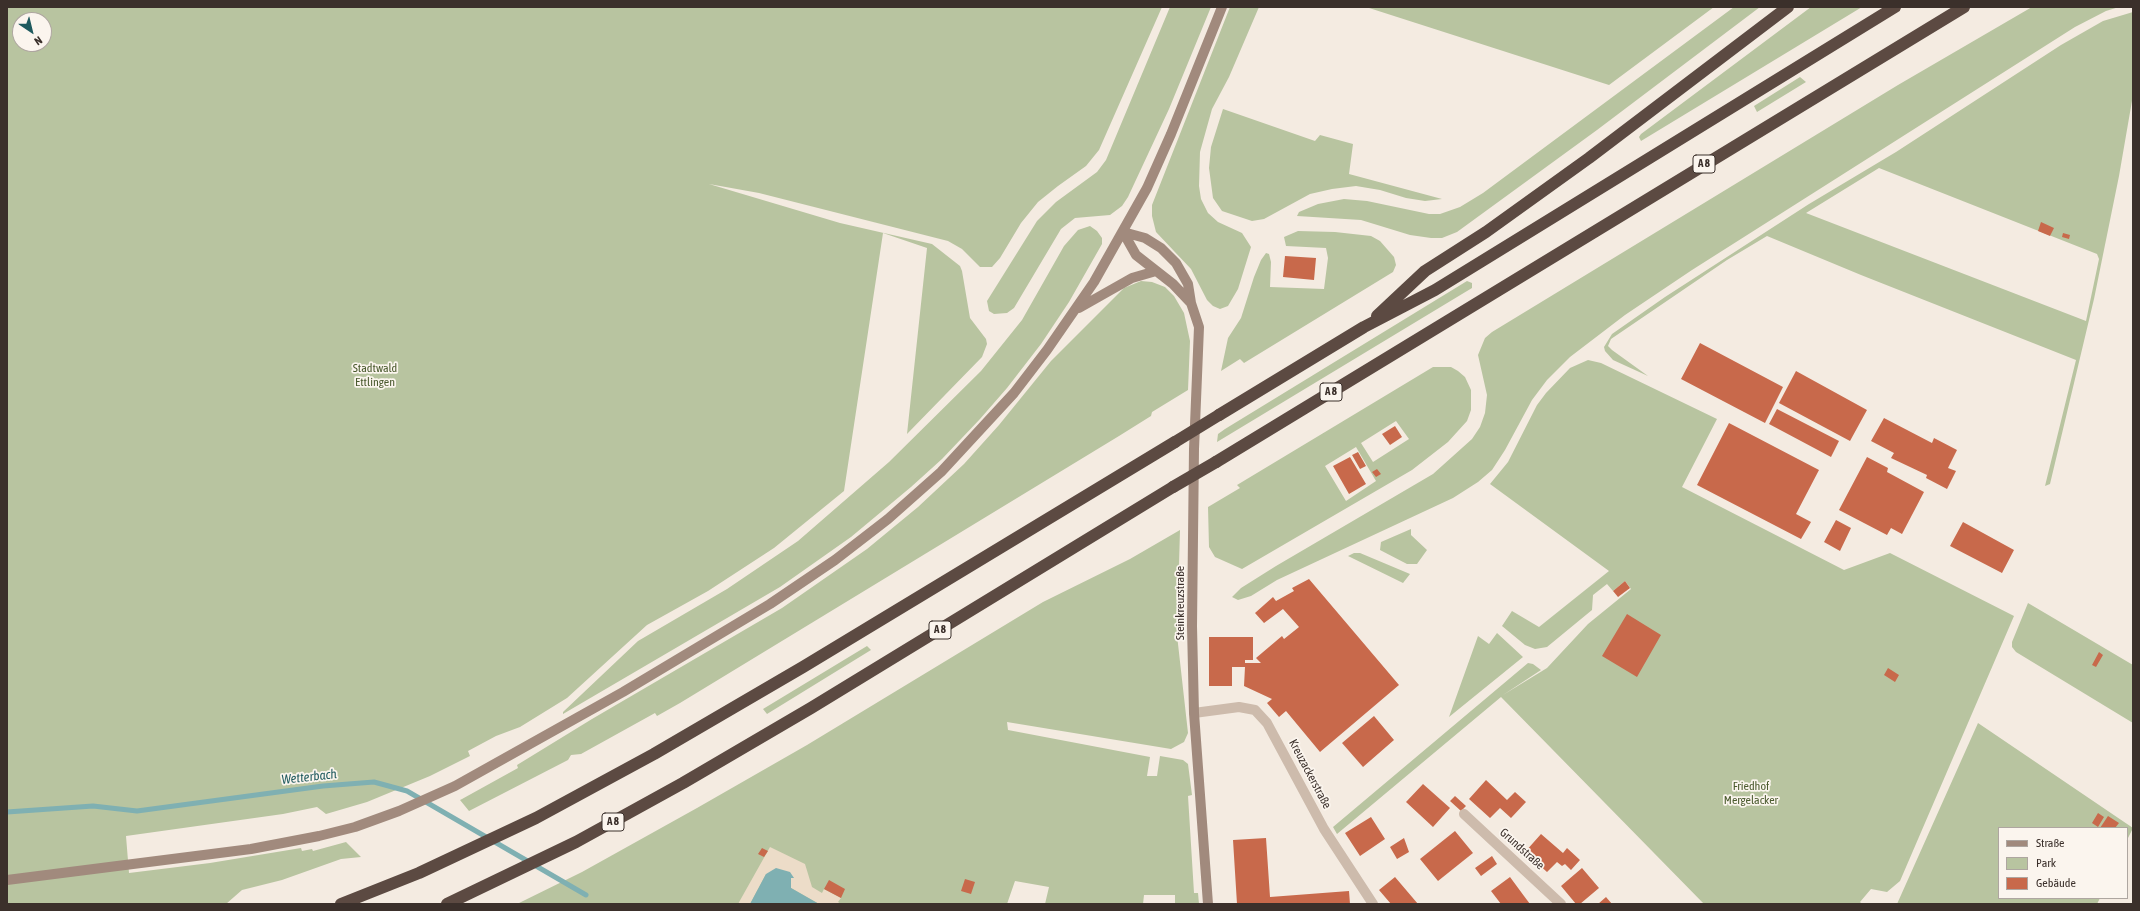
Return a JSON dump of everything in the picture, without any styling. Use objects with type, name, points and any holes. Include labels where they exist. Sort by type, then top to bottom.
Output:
[{"type":"highway","points":[[1364,327],[1425,271],[1486,232],[1589,158],[1788,7]]},
{"type":"highway","points":[[341,904],[420,873],[536,818],[654,754],[803,666],[1364,327],[1435,290],[1896,7]]},
{"type":"highway","name":"A 8","points":[[447,904],[576,842],[773,730],[1964,7]]},
{"type":"main road","points":[[7,880],[252,849],[319,836],[399,811],[433,797],[481,772],[623,692],[758,612],[808,579],[858,543],[918,493],[976,436],[1028,376],[1075,310],[1123,232],[1147,188],[1171,134],[1222,7]]},
{"type":"main road","name":"Steinkreuzstraße","points":[[1123,232],[1136,255],[1173,284],[1191,303]]},
{"type":"main road","name":"Steinkreuzstraße","points":[[1123,232],[1145,238],[1161,248],[1176,263],[1188,284],[1191,303],[1199,328],[1200,342],[1194,491],[1194,713],[1208,904]]},
{"type":"main road","points":[[1075,310],[1132,278],[1156,271]]},
{"type":"street","name":"Kreuzackerstraße","points":[[1194,713],[1239,707],[1255,710],[1263,719],[1324,829],[1373,904]]},
{"type":"street","name":"Grundstraße","points":[[1464,814],[1561,904]]},
{"type":"green space","name":"Stadtwald Ettlingen","points":[[7,7],[1162,7],[1099,150],[1086,166],[1038,202],[1021,223],[1000,258],[992,267],[980,267],[962,249],[948,241],[759,193],[709,184],[840,223],[932,244],[960,266],[970,318],[986,339],[987,344],[982,357],[907,434],[927,248],[883,233],[844,491],[774,548],[708,591],[647,625],[567,698],[520,727],[496,736],[468,751],[470,756],[430,776],[367,802],[326,814],[317,807],[283,814],[126,836],[129,873],[210,863],[301,848],[302,851],[312,849],[313,851],[346,842],[361,857],[341,859],[282,880],[242,890],[226,904],[7,904]]},
{"type":"green space","points":[[1170,7],[1211,7],[1169,109],[1128,197],[1122,206],[1110,215],[1075,218],[1061,229],[1014,308],[1007,313],[994,314],[989,311],[987,301],[1037,221],[1056,202],[1097,172],[1106,160]]},
{"type":"green space","points":[[1230,7],[1259,7],[1229,77],[1212,109],[1200,152],[1199,186],[1201,199],[1208,213],[1218,222],[1242,233],[1251,247],[1238,289],[1228,306],[1220,309],[1213,306],[1207,300],[1191,269],[1156,232],[1152,216],[1152,205]]},
{"type":"green space","points":[[1366,7],[1714,7],[1609,85]]},
{"type":"green space","points":[[1734,7],[1760,7],[1597,130],[1457,232],[1442,238],[1431,238],[1410,235],[1361,220],[1297,216],[1299,212],[1318,204],[1344,199],[1367,201],[1429,214],[1440,214],[1460,207],[1483,193]]},
{"type":"green space","points":[[1811,7],[1862,7],[1641,141],[1639,137],[1641,134]]},
{"type":"green space","points":[[2032,7],[2119,7],[2106,11],[2075,27],[1692,270],[1625,315],[1570,357],[1547,380],[1532,400],[1505,450],[1492,470],[1478,482],[1453,498],[1277,580],[1251,596],[1238,600],[1232,597],[1241,588],[1276,566],[1433,474],[1472,439],[1480,427],[1485,413],[1487,395],[1478,355],[1485,338],[1492,332],[1898,85]]},
{"type":"green space","points":[[2133,12],[2133,95],[2119,176],[2094,299],[2050,484],[2045,486],[2076,360],[1767,236],[1727,260],[1611,339],[1608,346],[1612,350],[1648,376],[1613,360],[1605,351],[1604,347],[1612,334],[1665,297],[1809,204],[1896,152],[2061,45],[2103,21]],"holes":[[[1879,168],[2097,254],[2099,259],[2086,321],[1806,213]]]},
{"type":"green space","points":[[1800,77],[1806,82],[1757,112],[1754,106]]},
{"type":"green space","points":[[1223,109],[1315,141],[1320,135],[1353,144],[1349,174],[1442,199],[1425,201],[1356,186],[1310,194],[1264,219],[1252,221],[1222,211],[1213,198],[1209,168],[1211,147]]},
{"type":"green space","points":[[1090,226],[1097,231],[1102,238],[1102,244],[1069,302],[1041,344],[1007,388],[942,459],[851,537],[780,587],[563,714],[563,712],[638,641],[727,589],[798,541],[889,462],[981,371],[1022,320],[1064,246],[1078,230]]},
{"type":"green space","points":[[1298,231],[1335,232],[1371,236],[1380,241],[1394,257],[1396,265],[1393,272],[1244,363],[1240,359],[1221,371],[1228,338],[1241,318],[1254,277],[1261,260],[1266,253],[1269,254],[1271,262],[1270,287],[1324,289],[1328,258],[1326,248],[1286,246],[1284,237]]},
{"type":"green space","points":[[1141,281],[1152,282],[1165,287],[1174,296],[1184,313],[1190,341],[1188,390],[1152,412],[1151,416],[1119,436],[657,716],[655,713],[581,754],[571,755],[568,760],[469,811],[460,800],[518,768],[517,765],[592,719],[782,608],[867,549],[918,507],[964,464],[999,425],[1051,361],[1124,288]]},
{"type":"green space","points":[[1467,281],[1472,283],[1472,288],[1217,442],[1218,434],[1225,429]]},
{"type":"green space","name":"Friedhof Mergelacker","points":[[1588,360],[1601,363],[1717,419],[1682,487],[1844,570],[1890,553],[2014,616],[1900,881],[1887,892],[1871,889],[1860,902],[1862,904],[1704,904],[1501,697],[1337,834],[1333,827],[1528,663],[1533,664],[1541,670],[1503,695],[1547,668],[1588,624],[1631,589],[1625,581],[1613,591],[1607,584],[1593,595],[1592,610],[1547,647],[1535,649],[1525,645],[1502,626],[1512,611],[1539,627],[1609,571],[1490,484],[1508,462],[1537,405],[1546,393],[1570,368]]},
{"type":"green space","points":[[1433,367],[1451,367],[1458,371],[1465,377],[1471,390],[1471,410],[1467,421],[1448,442],[1412,470],[1242,569],[1215,557],[1209,547],[1208,507],[1240,488],[1237,485]],"holes":[[[1396,421],[1409,439],[1373,462],[1361,443]],[[1356,447],[1376,481],[1346,501],[1325,466]]]},
{"type":"green space","points":[[1411,529],[1411,535],[1427,550],[1417,564],[1407,564],[1380,550],[1381,542]]},
{"type":"green space","points":[[1180,530],[1177,635],[1188,733],[1184,742],[1171,749],[1007,722],[1008,730],[1150,757],[1147,776],[1157,776],[1160,756],[1183,760],[1188,764],[1192,795],[1188,796],[1194,893],[1198,893],[1199,904],[1175,904],[1175,895],[1144,895],[1143,904],[1045,904],[1049,887],[1015,881],[1007,904],[517,904],[582,872],[697,808],[807,745],[1043,602],[1130,559]]},
{"type":"green space","points":[[1354,553],[1360,553],[1410,574],[1403,583],[1348,556]]},
{"type":"green space","points":[[2028,603],[2133,665],[2133,723],[2016,652],[2012,647],[2012,642]]},
{"type":"green space","points":[[1497,633],[1523,657],[1449,717],[1478,636],[1489,644]]},
{"type":"green space","points":[[867,646],[871,650],[767,714],[763,709]]},
{"type":"green space","points":[[1978,723],[2133,828],[2128,838],[2128,827],[1998,827],[1998,899],[2100,899],[2097,904],[1897,904]]},
{"type":"shaded area","points":[[770,847],[805,864],[812,887],[822,893],[824,889],[841,898],[838,902],[841,904],[819,904],[791,888],[791,878],[794,878],[766,874],[750,904],[738,904]]},
{"type":"water","points":[[776,868],[790,872],[794,878],[791,878],[791,888],[819,904],[750,904],[766,874]]},
{"type":"building","points":[[2041,222],[2054,228],[2050,236],[2038,231]]},
{"type":"building","points":[[2063,233],[2070,235],[2069,239],[2062,237]]},
{"type":"building","points":[[1285,256],[1316,258],[1314,280],[1283,277]]},
{"type":"building","points":[[1700,343],[1783,387],[1765,423],[1681,379]]},
{"type":"building","points":[[1796,371],[1867,410],[1850,441],[1779,403]]},
{"type":"building","points":[[1777,409],[1839,441],[1831,457],[1769,424]]},
{"type":"building","points":[[1884,418],[1932,443],[1934,438],[1957,450],[1948,468],[1956,471],[1947,489],[1926,478],[1927,475],[1891,458],[1894,453],[1871,441]]},
{"type":"building","points":[[1729,423],[1819,470],[1796,514],[1811,522],[1801,539],[1697,485]]},
{"type":"building","points":[[1395,426],[1402,437],[1390,445],[1382,434]]},
{"type":"building","points":[[1358,452],[1366,466],[1360,469],[1352,455]]},
{"type":"building","points":[[1350,457],[1366,484],[1349,494],[1333,466]]},
{"type":"building","points":[[1867,457],[1888,468],[1887,472],[1924,492],[1902,534],[1891,528],[1887,535],[1839,510]]},
{"type":"building","points":[[1377,469],[1381,474],[1376,477],[1372,472]]},
{"type":"building","points":[[1836,520],[1851,528],[1840,551],[1824,542]]},
{"type":"building","points":[[1963,522],[2014,550],[2002,573],[1950,546]]},
{"type":"building","points":[[1309,579],[1399,685],[1320,752],[1286,711],[1279,717],[1267,703],[1272,699],[1244,686],[1245,667],[1232,667],[1232,686],[1209,686],[1209,637],[1253,637],[1253,660],[1245,660],[1245,663],[1261,663],[1256,658],[1282,636],[1284,639],[1299,627],[1283,609],[1264,623],[1255,613],[1273,597],[1276,601],[1294,591],[1292,588]]},
{"type":"building","points":[[1625,581],[1630,588],[1618,597],[1613,591]]},
{"type":"building","points":[[1627,614],[1661,635],[1637,677],[1602,656]]},
{"type":"building","points":[[2099,652],[2103,655],[2096,667],[2092,665]]},
{"type":"building","points":[[1888,668],[1899,675],[1895,682],[1884,675]]},
{"type":"building","points":[[1374,716],[1394,740],[1363,767],[1342,743]]},
{"type":"building","points":[[1486,780],[1507,800],[1515,792],[1526,802],[1511,818],[1500,808],[1490,818],[1469,799]]},
{"type":"building","points":[[1423,784],[1450,808],[1433,827],[1406,802]]},
{"type":"building","points":[[1455,796],[1466,806],[1461,811],[1450,801]]},
{"type":"building","points":[[2098,813],[2104,817],[2098,827],[2092,823]]},
{"type":"building","points":[[2108,816],[2119,823],[2116,827],[2101,827]]},
{"type":"building","points":[[1371,817],[1385,839],[1360,856],[1345,833]]},
{"type":"building","points":[[1455,831],[1473,853],[1438,881],[1420,859]]},
{"type":"building","points":[[1541,834],[1563,853],[1567,848],[1580,860],[1571,870],[1565,864],[1562,866],[1557,862],[1547,872],[1525,852]]},
{"type":"building","points":[[1266,838],[1270,897],[1349,891],[1350,904],[1237,904],[1233,840]]},
{"type":"building","points":[[1404,838],[1409,852],[1397,859],[1390,847]]},
{"type":"building","points":[[762,848],[768,851],[764,857],[758,854]]},
{"type":"building","points":[[1492,856],[1497,864],[1481,876],[1475,868]]},
{"type":"building","points":[[1582,868],[1599,888],[1580,904],[1576,904],[1561,886]]},
{"type":"building","points":[[1395,877],[1418,904],[1391,904],[1379,890]]},
{"type":"building","points":[[1510,877],[1530,904],[1501,904],[1491,891]]},
{"type":"building","points":[[965,879],[975,882],[971,894],[961,891]]},
{"type":"building","points":[[829,880],[845,889],[841,898],[824,889]]},
{"type":"building","points":[[1606,897],[1612,904],[1598,904]]},
{"type":"waterway","name":"Wetterbach","points":[[7,812],[93,806],[137,811],[323,786],[374,782],[407,791],[586,895]]}]
